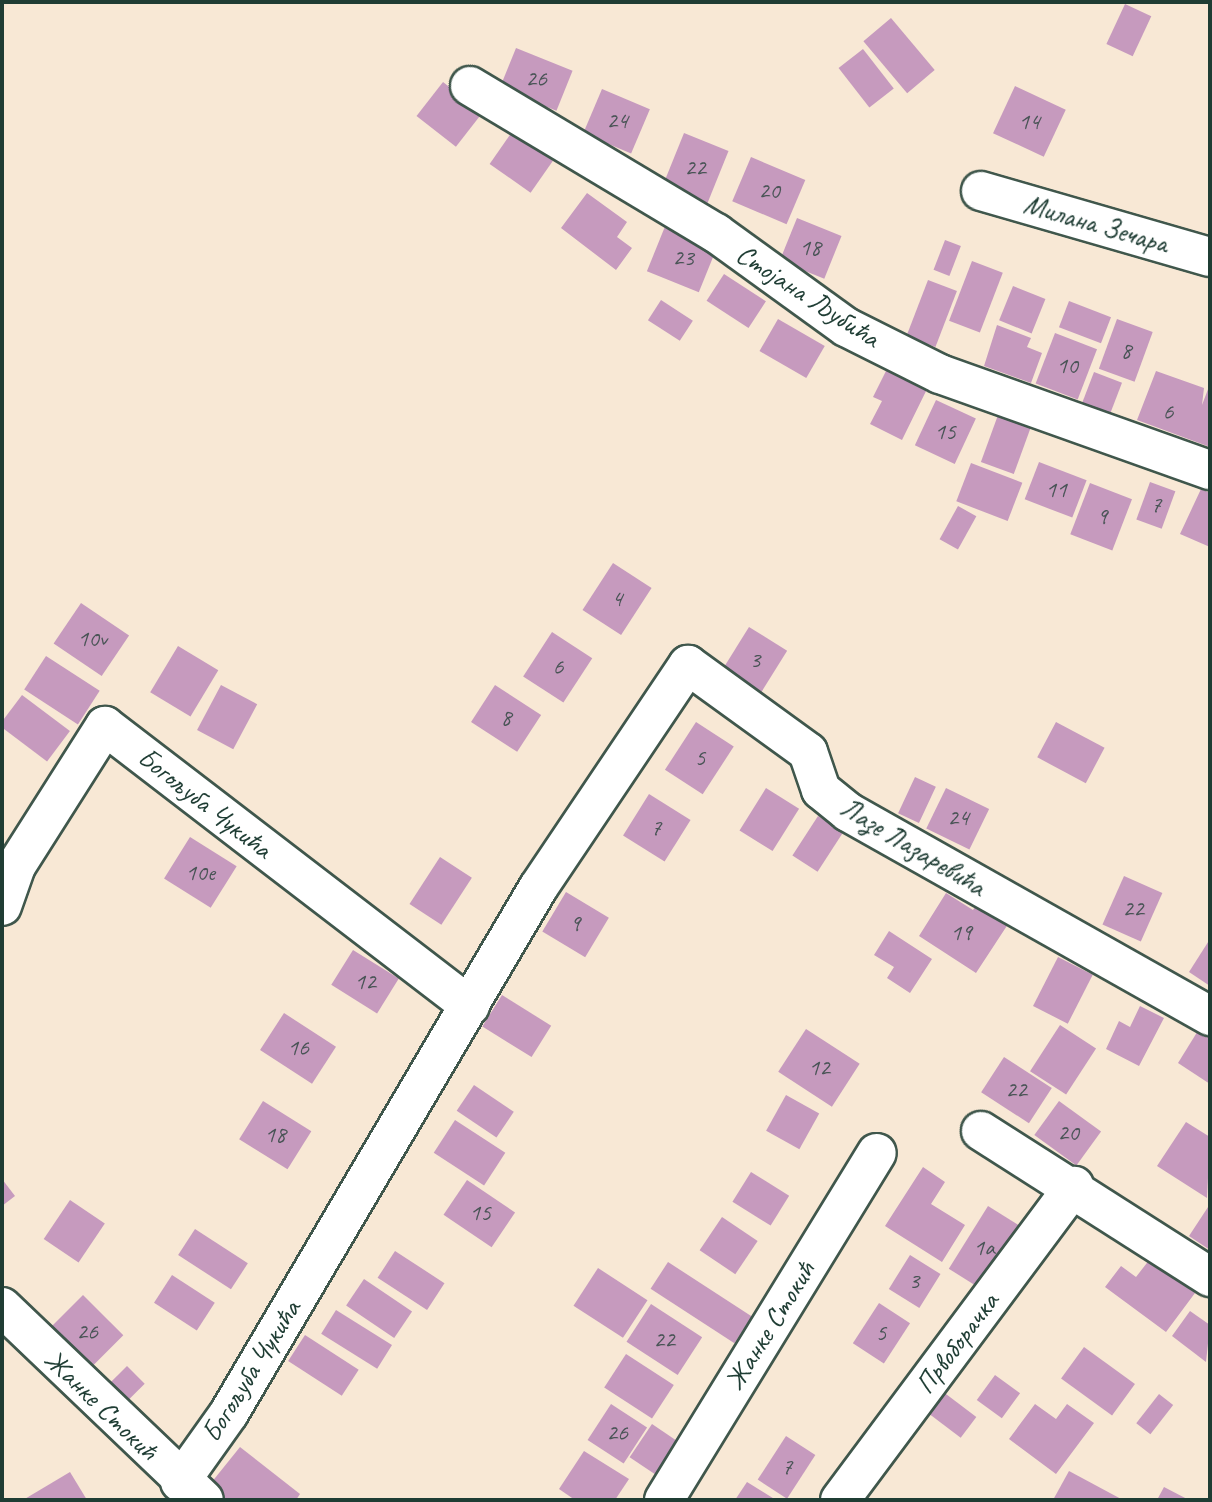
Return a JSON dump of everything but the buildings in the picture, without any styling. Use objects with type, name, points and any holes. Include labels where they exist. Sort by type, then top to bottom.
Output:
[{"type":"street","name":"Стојана Љубића","points":[[470,86],[716,233],[846,327],[940,374],[1210,470]]},
{"type":"street","name":"Милана Зечара","points":[[981,191],[1210,257]]},
{"type":"street","name":"Лазе Лазаревића","points":[[662,701],[688,665],[808,752],[821,790],[848,812],[1210,1016]]},
{"type":"street","name":"Богољуба Чукића","points":[[192,1491],[229,1413],[552,865],[662,701]]},
{"type":"street","name":"Богољуба Чукића","points":[[2,906],[16,866],[105,726],[470,1006]]},
{"type":"street","points":[[981,1130],[1074,1186],[1210,1277]]},
{"type":"street","name":"Жанке Стокић","points":[[664,1500],[877,1153]]},
{"type":"street","name":"Првоборачка","points":[[840,1500],[1074,1186]]},
{"type":"street","name":"Жанке Стокић","points":[[2,1307],[192,1491]]}]
